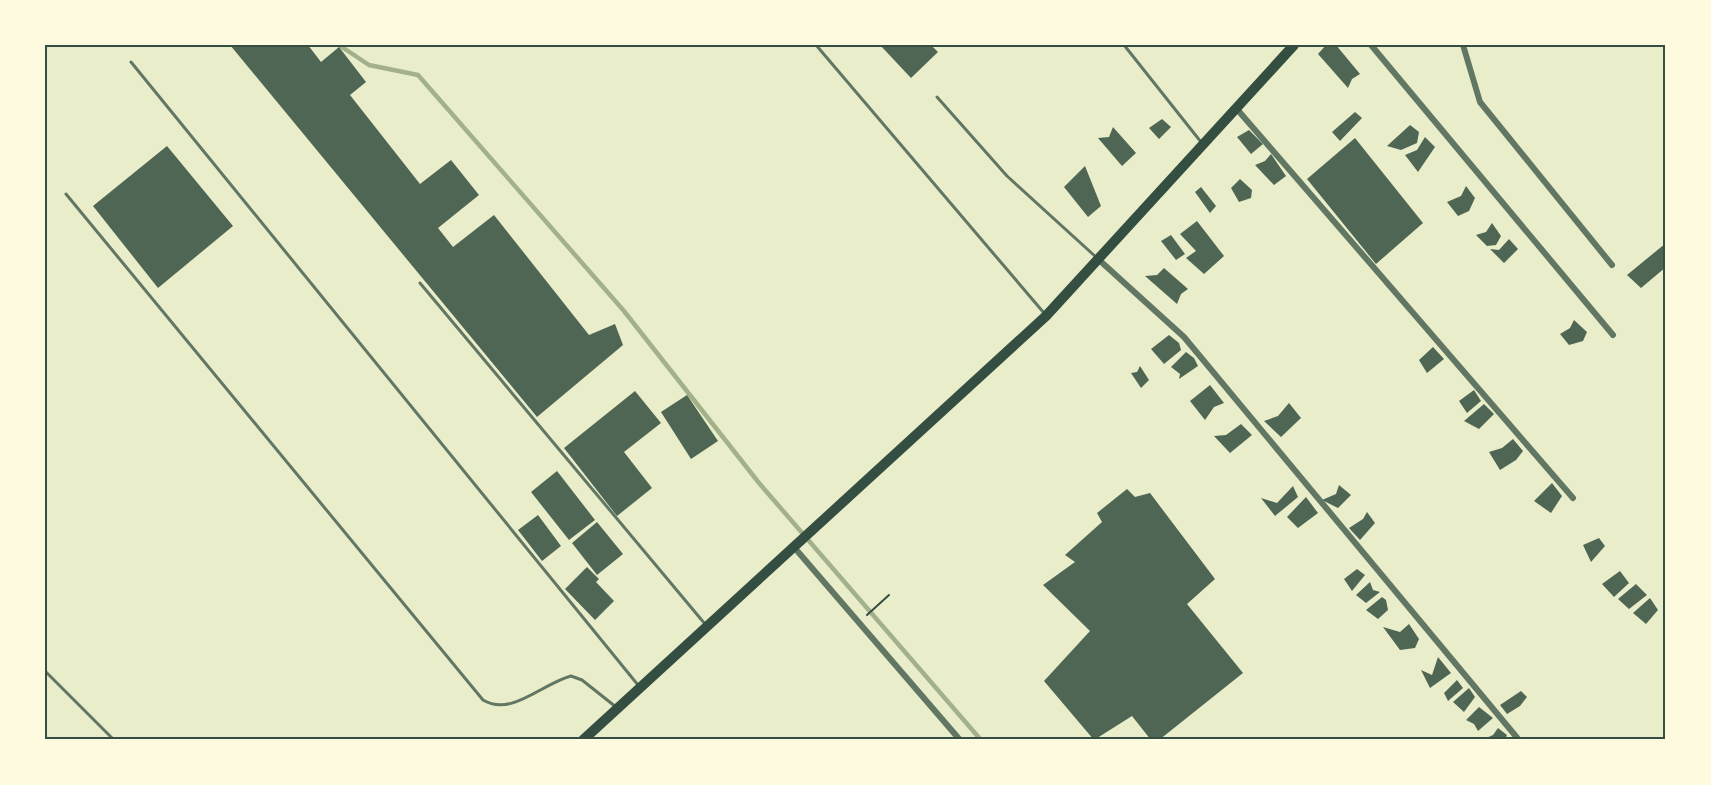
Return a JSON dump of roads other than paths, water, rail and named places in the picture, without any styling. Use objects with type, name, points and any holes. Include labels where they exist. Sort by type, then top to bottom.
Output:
[{"type":"highway","points":[[583,740],[795,543],[1046,316],[1294,45]]},
{"type":"street","points":[[1371,45],[1613,336]]},
{"type":"street","points":[[1463,45],[1480,102],[1612,265]]},
{"type":"street","points":[[1235,107],[1573,498]]},
{"type":"street","points":[[1098,259],[1184,337],[1518,740]]},
{"type":"street","points":[[795,543],[960,740]]},
{"type":"lane","points":[[816,45],[1046,316]]},
{"type":"lane","points":[[1124,45],[1202,144]]},
{"type":"lane","points":[[131,62],[640,687]]},
{"type":"lane","points":[[937,97],[1007,176],[1098,259]]},
{"type":"lane","points":[[66,194],[483,700],[490,704],[509,705],[520,701],[538,689],[571,676],[582,680],[617,708]]},
{"type":"lane","points":[[420,283],[553,446],[706,626]]},
{"type":"lane","points":[[45,671],[114,740]]},
{"type":"waterway","points":[[339,45],[369,65],[418,75],[624,311],[759,483],[981,740]]}]
